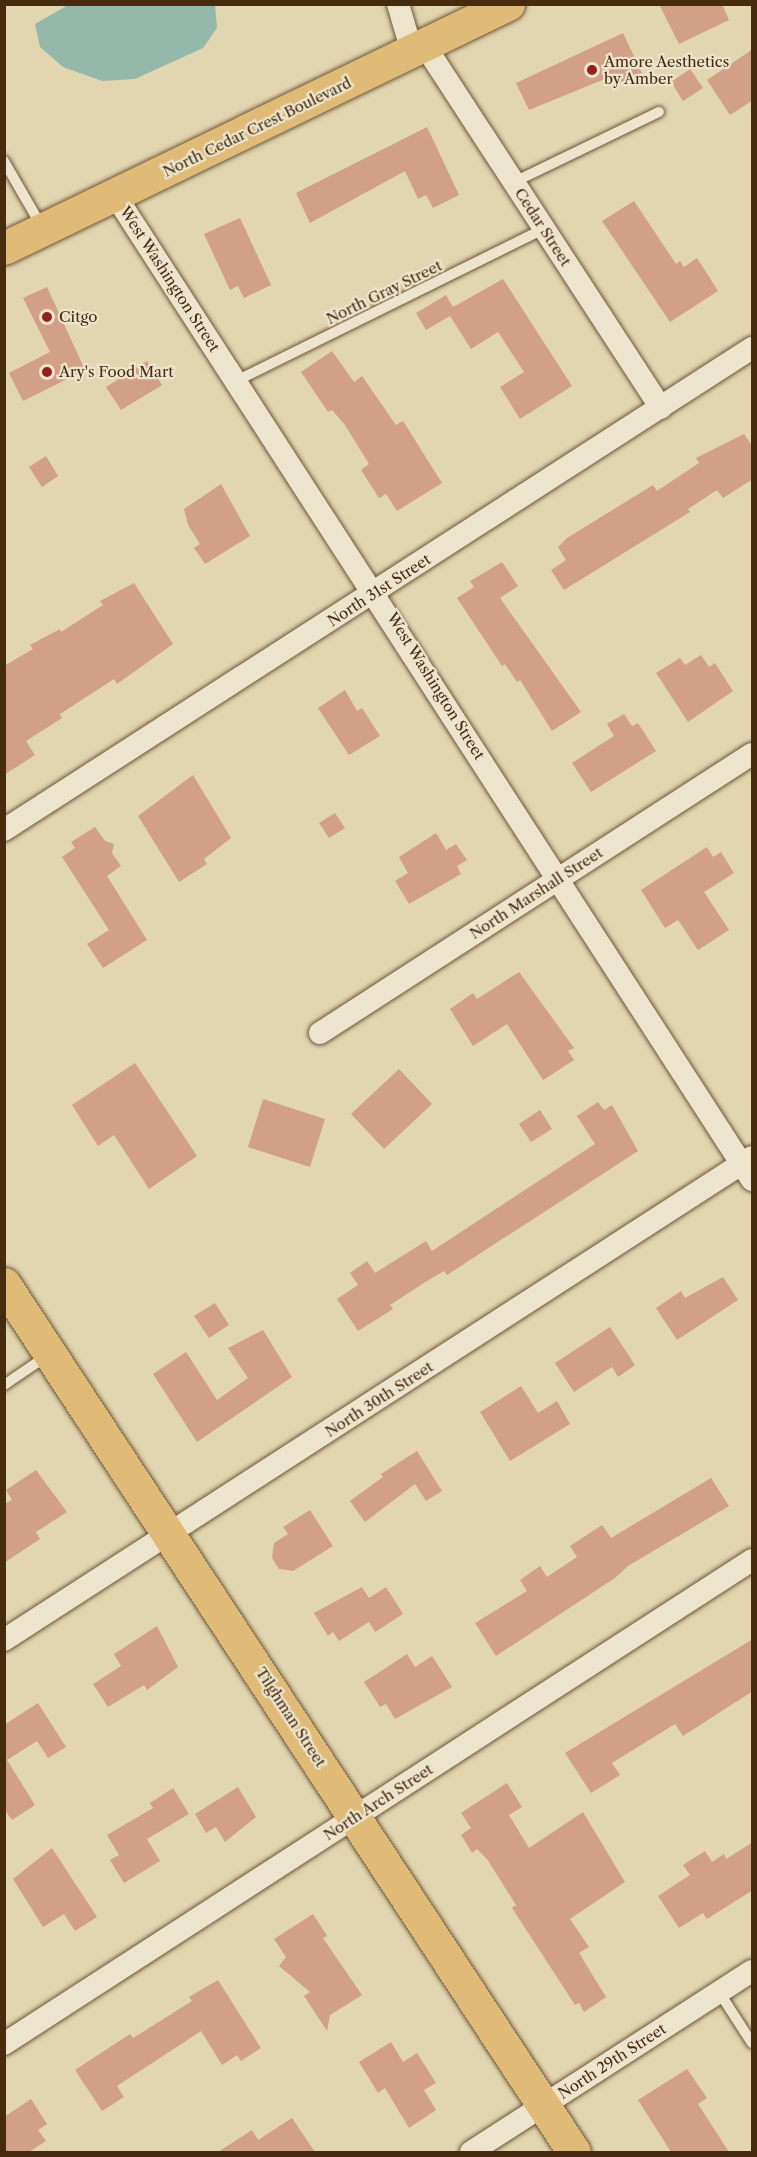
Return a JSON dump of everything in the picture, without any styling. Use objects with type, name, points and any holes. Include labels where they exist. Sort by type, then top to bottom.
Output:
[{"type":"main road","name":"North Cedar Crest Boulevard","points":[[4,248],[508,4]]},
{"type":"main road","name":"Tilghman Street","points":[[4,1284],[170,1532],[574,2152]]},
{"type":"street","name":"Cedar Street","points":[[399,4],[418,49],[514,182],[661,408]]},
{"type":"street","name":"West Washington Street","points":[[115,195],[375,592],[558,879],[749,1167]]},
{"type":"street","name":"North 31st Street","points":[[6,827],[753,348]]},
{"type":"street","name":"North Marshall Street","points":[[320,1033],[753,754]]},
{"type":"street","name":"North 30th Street","points":[[4,1640],[170,1532],[749,1167]]},
{"type":"street","name":"North Arch Street","points":[[4,2044],[753,1560]]},
{"type":"street","name":"North 29th Street","points":[[471,2152],[753,1971]]},
{"type":"lane","points":[[514,182],[659,112]]},
{"type":"lane","points":[[4,161],[44,230]]},
{"type":"lane","name":"North Gray Street","points":[[236,381],[544,229]]},
{"type":"lane","points":[[4,1385],[51,1353]]},
{"type":"lane","points":[[719,1992],[753,2043]]},
{"type":"shaded area","points":[[68,5],[215,5],[217,28],[203,48],[135,79],[102,81],[63,67],[40,47],[35,24]]},
{"type":"building","points":[[659,4],[722,4],[729,20],[679,44]]},
{"type":"building","name":"Amore Aesthetics by Amber","points":[[623,33],[642,73],[621,83],[617,74],[529,110],[516,83]]},
{"type":"building","points":[[753,49],[753,100],[730,115],[707,80]]},
{"type":"building","points":[[690,69],[703,88],[683,101],[671,82]]},
{"type":"building","points":[[427,127],[459,195],[433,208],[426,195],[418,199],[405,171],[310,223],[296,193]]},
{"type":"building","points":[[634,201],[676,264],[680,261],[684,267],[697,258],[718,291],[670,322],[602,221]]},
{"type":"building","points":[[240,218],[271,285],[244,298],[238,286],[230,290],[204,234]]},
{"type":"building","points":[[503,279],[572,386],[520,419],[500,387],[524,372],[498,332],[471,349],[450,316],[426,330],[416,313],[446,295],[453,307]]},
{"type":"building","points":[[47,287],[85,370],[23,401],[9,373],[50,352],[23,298]]},
{"type":"building","points":[[332,351],[354,382],[362,376],[396,425],[403,421],[442,483],[397,511],[386,494],[379,498],[361,470],[369,464],[345,425],[332,410],[328,412],[301,372]]},
{"type":"building","points":[[147,361],[162,385],[121,410],[106,387]]},
{"type":"building","points":[[744,434],[753,447],[753,479],[723,498],[717,490],[688,509],[690,512],[564,590],[551,570],[566,560],[558,547],[567,538],[653,485],[657,491],[699,463],[696,458]]},
{"type":"building","points":[[46,456],[58,476],[42,487],[29,467]]},
{"type":"building","points":[[221,484],[250,536],[205,564],[194,548],[200,544],[188,525],[184,509]]},
{"type":"building","points":[[502,562],[518,586],[500,598],[581,712],[552,731],[520,680],[517,682],[505,664],[502,666],[457,598],[474,587],[470,581]]},
{"type":"building","points":[[134,583],[173,644],[117,684],[114,679],[60,714],[62,718],[26,741],[35,755],[4,775],[4,666],[33,649],[30,645],[60,629],[61,632],[103,605],[100,601]]},
{"type":"building","points":[[701,655],[709,667],[715,663],[733,691],[688,722],[656,673],[680,658],[685,665]]},
{"type":"building","points":[[345,690],[357,711],[362,708],[380,736],[349,755],[318,708]]},
{"type":"building","points":[[624,714],[632,726],[638,723],[656,751],[591,792],[572,763],[614,736],[607,724]]},
{"type":"building","points":[[193,775],[231,838],[204,859],[207,864],[179,882],[138,816]]},
{"type":"building","points":[[335,813],[345,828],[329,838],[319,823]]},
{"type":"building","points":[[95,827],[105,841],[114,844],[112,853],[121,866],[107,876],[147,940],[103,968],[87,944],[109,930],[62,857],[75,848],[71,842]]},
{"type":"building","points":[[436,833],[446,850],[456,844],[467,860],[457,866],[461,874],[409,904],[395,881],[408,873],[399,857]]},
{"type":"building","points":[[707,847],[713,857],[721,852],[734,873],[704,892],[729,930],[698,950],[678,920],[665,928],[641,890]]},
{"type":"building","points":[[519,972],[574,1048],[568,1051],[574,1060],[543,1080],[507,1024],[473,1046],[450,1009],[473,993],[477,999]]},
{"type":"building","points":[[135,1063],[197,1156],[149,1189],[114,1135],[98,1146],[72,1105]]},
{"type":"building","points":[[399,1069],[432,1104],[384,1149],[351,1114]]},
{"type":"building","points":[[263,1099],[325,1119],[310,1167],[248,1147]]},
{"type":"building","points":[[598,1102],[604,1110],[612,1105],[638,1151],[447,1275],[444,1271],[427,1281],[390,1305],[393,1309],[358,1331],[337,1299],[358,1285],[350,1273],[367,1261],[375,1273],[426,1241],[432,1251],[595,1144],[577,1116]]},
{"type":"building","points":[[540,1110],[552,1129],[531,1142],[519,1124]]},
{"type":"building","points":[[723,1277],[738,1300],[677,1340],[656,1308],[681,1291],[685,1298]]},
{"type":"building","points":[[215,1303],[229,1325],[209,1338],[194,1316]]},
{"type":"building","points":[[610,1327],[635,1365],[618,1377],[612,1367],[574,1392],[555,1363]]},
{"type":"building","points":[[263,1330],[292,1377],[197,1442],[153,1374],[186,1352],[217,1400],[248,1378],[228,1348]]},
{"type":"building","points":[[521,1386],[538,1413],[557,1401],[570,1424],[510,1461],[480,1412]]},
{"type":"building","points":[[417,1451],[442,1491],[426,1501],[415,1484],[365,1522],[350,1501],[383,1477],[381,1474]]},
{"type":"building","points":[[36,1470],[67,1512],[36,1532],[40,1539],[4,1563],[4,1504],[12,1500],[6,1490]]},
{"type":"building","points":[[711,1478],[729,1506],[628,1566],[615,1578],[496,1656],[475,1623],[527,1591],[520,1580],[540,1566],[547,1577],[577,1557],[570,1546],[602,1525],[611,1538]]},
{"type":"building","points":[[310,1510],[333,1546],[293,1571],[279,1569],[272,1558],[274,1543],[288,1534],[283,1527]]},
{"type":"building","points":[[362,1587],[369,1598],[386,1587],[403,1614],[375,1632],[369,1622],[339,1641],[333,1632],[328,1636],[314,1613]]},
{"type":"building","points":[[157,1626],[178,1667],[147,1690],[144,1685],[108,1707],[93,1684],[121,1666],[114,1654]]},
{"type":"building","points":[[753,1639],[753,1691],[683,1736],[675,1724],[612,1763],[620,1775],[591,1793],[565,1753]]},
{"type":"building","points":[[407,1654],[415,1667],[432,1656],[452,1687],[395,1719],[386,1704],[380,1707],[364,1682]]},
{"type":"building","points":[[38,1703],[66,1747],[48,1758],[37,1741],[7,1760],[35,1805],[12,1820],[4,1809],[4,1725]]},
{"type":"building","points":[[507,1783],[522,1807],[509,1815],[529,1848],[583,1812],[625,1882],[570,1919],[589,1947],[579,1953],[606,1997],[584,2012],[579,2003],[575,2005],[512,1908],[516,1905],[487,1859],[477,1849],[472,1853],[461,1835],[471,1828],[461,1813]]},
{"type":"building","points":[[238,1787],[256,1817],[225,1842],[216,1827],[206,1833],[195,1814]]},
{"type":"building","points":[[173,1788],[189,1814],[147,1839],[160,1861],[124,1883],[110,1860],[119,1855],[107,1835],[153,1808],[150,1803]]},
{"type":"building","points":[[753,1842],[753,1890],[707,1919],[703,1913],[679,1928],[658,1896],[690,1875],[683,1865],[705,1851],[712,1862],[724,1854],[726,1859]]},
{"type":"building","points":[[52,1848],[97,1917],[75,1931],[64,1914],[43,1927],[13,1879]]},
{"type":"building","points":[[313,1914],[327,1936],[323,1938],[362,1995],[330,2015],[327,2031],[304,1996],[310,1992],[279,1966],[286,1957],[274,1939]]},
{"type":"building","points":[[218,1980],[261,2048],[241,2061],[237,2055],[222,2065],[201,2031],[117,2086],[124,2097],[102,2111],[75,2070],[130,2034],[133,2038],[192,2001],[189,1997]]},
{"type":"building","points":[[391,2042],[403,2062],[417,2053],[436,2083],[424,2090],[436,2110],[409,2128],[385,2088],[378,2093],[359,2062]]},
{"type":"building","points":[[687,2069],[707,2098],[698,2104],[729,2152],[671,2152],[638,2100]]},
{"type":"building","points":[[31,2099],[47,2124],[38,2130],[46,2141],[29,2152],[4,2152],[4,2117]]},
{"type":"building","points":[[292,2118],[315,2152],[218,2152],[252,2130],[258,2140]]},
{"type":"place","name":"Amore Aesthetics by Amber","points":[[592,70]]},
{"type":"place","name":"Citgo","points":[[47,317]]},
{"type":"place","name":"Ary's Food Mart","points":[[47,372]]}]
